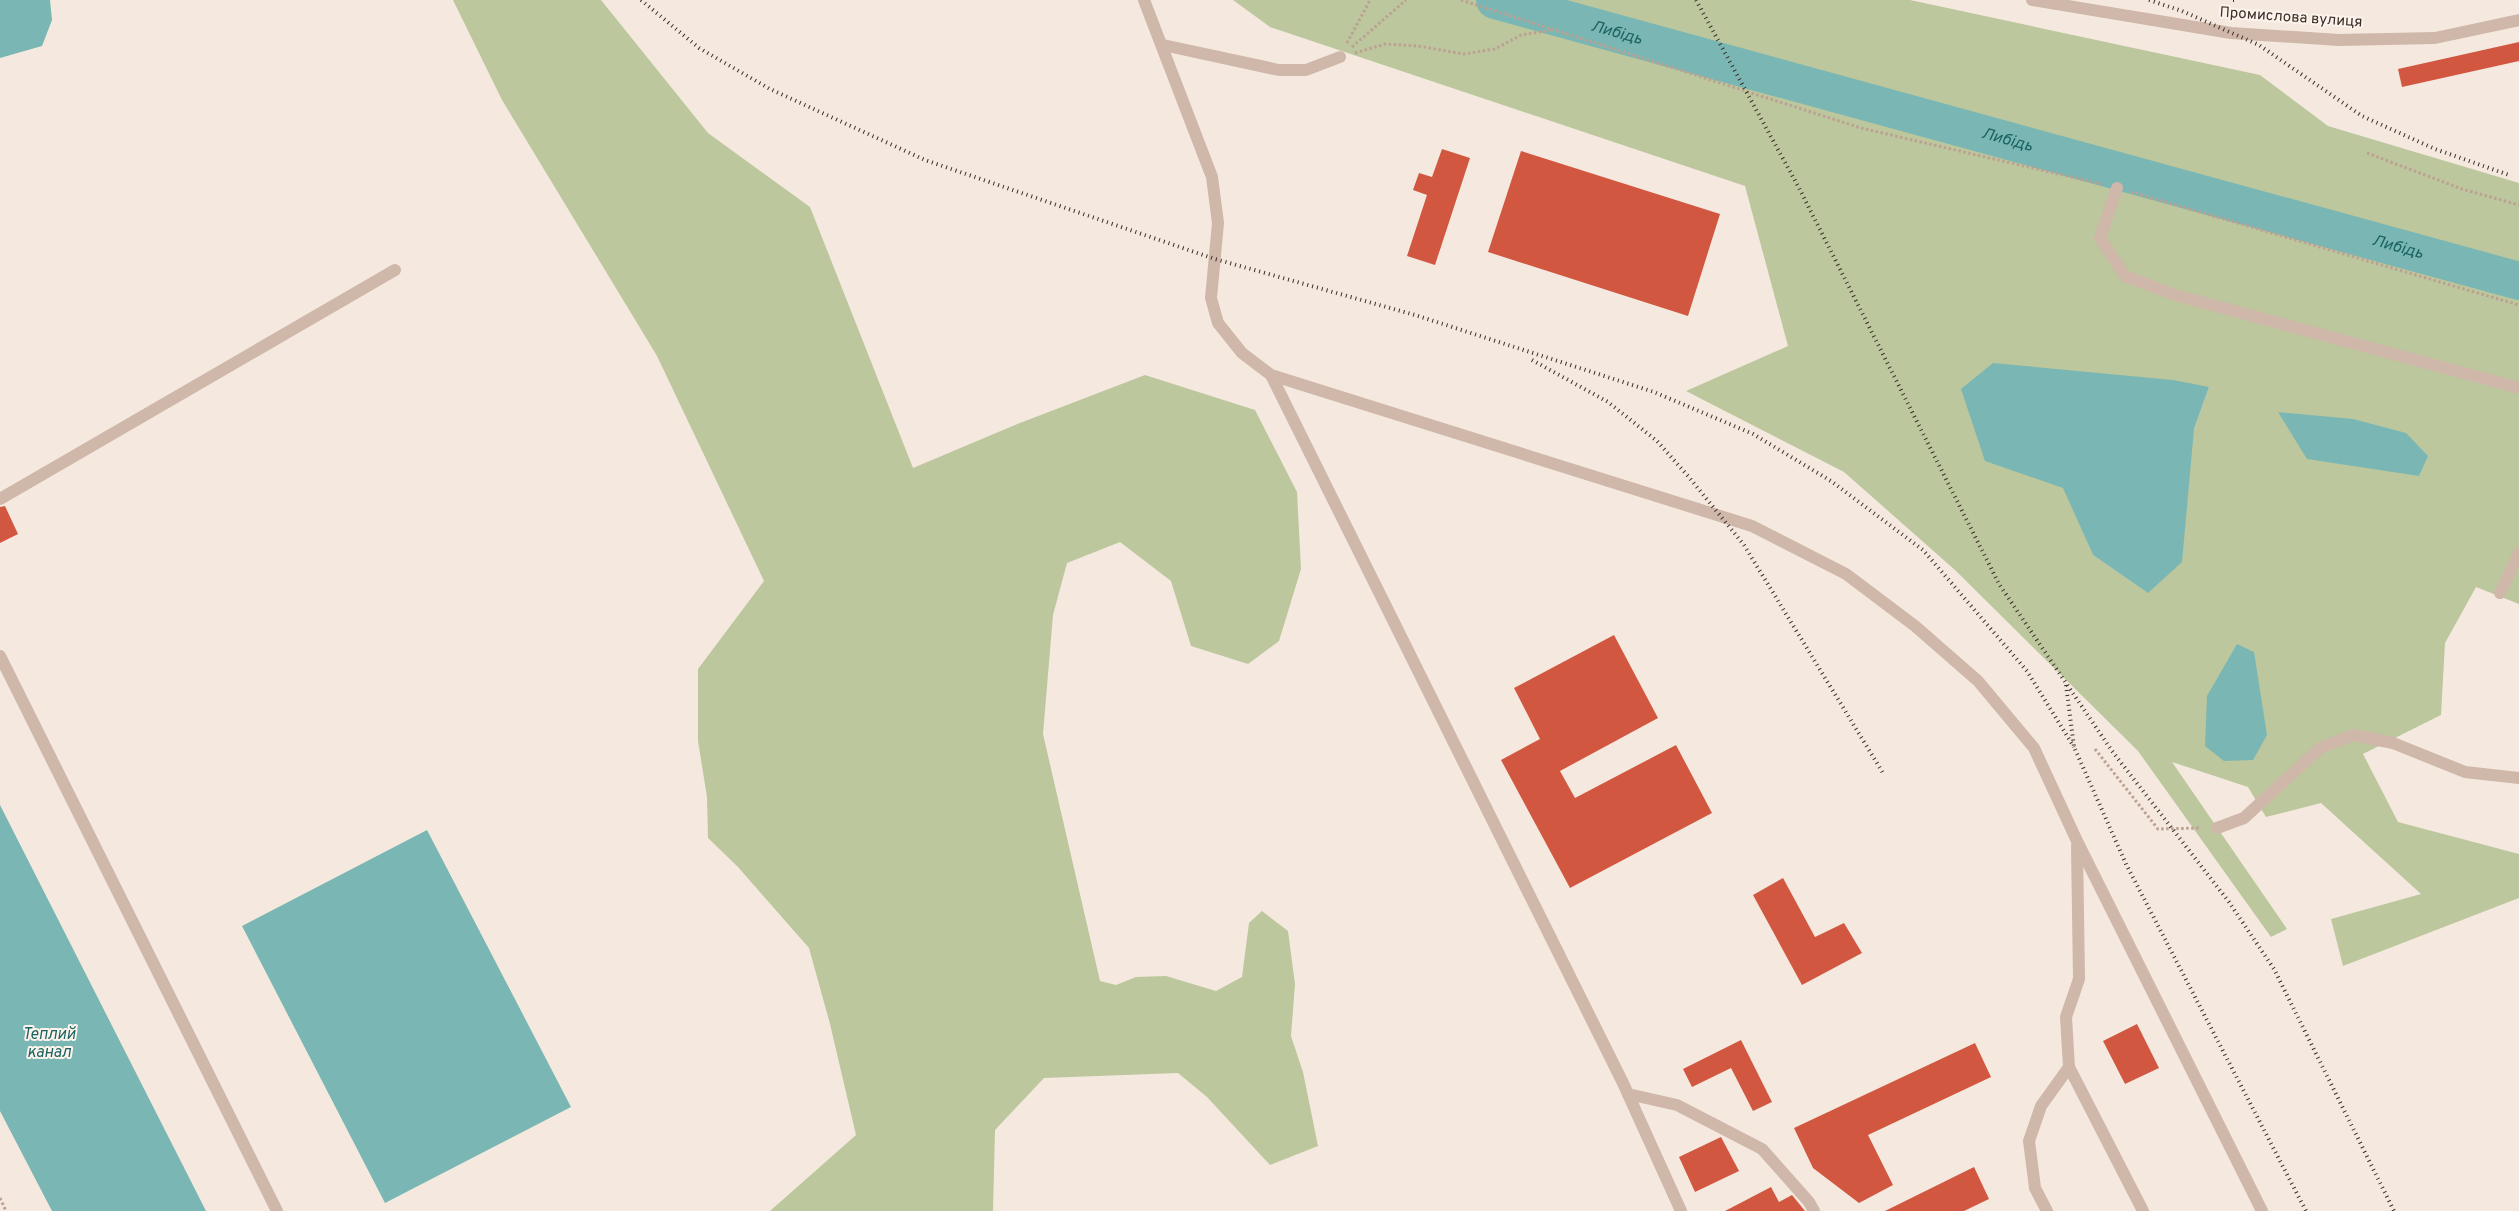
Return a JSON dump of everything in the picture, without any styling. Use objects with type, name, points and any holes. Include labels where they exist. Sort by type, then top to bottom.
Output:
[{"type":"street","points":[[1144,0],[1163,45],[1212,177],[1218,223],[1211,298],[1218,323],[1242,353],[1271,375],[1752,526],[1846,574],[1915,626],[1978,681],[2034,748],[2077,841],[2262,1211]]},
{"type":"street","name":"Промислова вулиця","points":[[2032,0],[2232,33],[2339,40],[2435,38],[2519,20]]},
{"type":"street","points":[[1163,45],[1280,70],[1306,70],[1340,57]]},
{"type":"street","points":[[2117,188],[2100,238],[2125,276],[2175,295],[2519,388]]},
{"type":"street","points":[[0,499],[395,270]]},
{"type":"street","points":[[1271,375],[1628,1094],[1681,1211]]},
{"type":"street","points":[[2500,593],[2519,552]]},
{"type":"street","points":[[0,656],[278,1211]]},
{"type":"street","points":[[2217,828],[2244,818],[2320,748],[2353,735],[2393,744],[2465,772],[2519,778]]},
{"type":"street","points":[[2077,841],[2079,979],[2066,1017],[2069,1067],[2143,1211]]},
{"type":"street","points":[[2047,1211],[2035,1188],[2029,1141],[2041,1106],[2069,1067]]},
{"type":"street","points":[[1628,1094],[1677,1105],[1762,1149],[1809,1202],[1814,1211]]},
{"type":"path","points":[[1340,57],[1370,0]]},
{"type":"path","points":[[1461,0],[1861,128],[2117,188],[2519,305]]},
{"type":"path","points":[[1340,57],[1406,1]]},
{"type":"path","points":[[1340,57],[1385,44],[1418,46],[1464,54],[1495,49],[1521,35],[1554,30]]},
{"type":"path","points":[[2368,153],[2462,189],[2519,205]]},
{"type":"path","points":[[2094,749],[2158,829],[2217,828]]},
{"type":"path","points":[[0,1198],[6,1211]]},
{"type":"green space","points":[[453,0],[601,0],[708,133],[810,207],[913,468],[1015,425],[1145,375],[1255,410],[1297,492],[1301,569],[1279,641],[1248,664],[1191,646],[1171,581],[1120,542],[1067,563],[1053,615],[1043,734],[1100,981],[1116,985],[1136,977],[1166,976],[1216,991],[1242,977],[1249,923],[1262,911],[1288,931],[1295,984],[1291,1036],[1303,1072],[1318,1146],[1270,1165],[1207,1097],[1178,1073],[1044,1078],[995,1130],[993,1211],[770,1211],[856,1135],[830,1024],[809,948],[738,867],[708,838],[707,797],[698,741],[698,669],[764,581],[657,356],[502,100]]},
{"type":"green space","points":[[1233,0],[1910,0],[2260,75],[2328,126],[2519,183],[2519,604],[2476,587],[2445,643],[2441,715],[2363,754],[2398,822],[2519,854],[2519,898],[2343,966],[2331,919],[2421,894],[2321,803],[2266,817],[2248,787],[2172,762],[2287,929],[2271,937],[2138,751],[1955,570],[1844,472],[1686,391],[1788,346],[1745,186],[1270,27]],"holes":[[[2209,387],[2194,429],[2147,592],[2093,555],[2064,488]]]},
{"type":"water","points":[[0,0],[50,0],[52,20],[42,46],[0,58]]},
{"type":"water","points":[[1993,363],[2173,380],[2209,387],[2194,429],[2182,562],[2148,593],[2093,555],[2063,488],[1985,461],[1961,389]]},
{"type":"water","points":[[2278,412],[2353,419],[2406,433],[2428,456],[2419,476],[2307,459]]},
{"type":"water","points":[[2237,644],[2254,652],[2267,735],[2253,760],[2224,761],[2205,746],[2207,696]]},
{"type":"water","name":"Теплий канал","points":[[0,805],[206,1211],[52,1211],[0,1111]]},
{"type":"water","points":[[427,830],[571,1107],[385,1203],[242,926]]},
{"type":"building","points":[[2519,42],[2519,61],[2402,87],[2398,69]]},
{"type":"building","points":[[1442,149],[1470,158],[1435,265],[1407,256],[1427,195],[1413,190],[1419,173],[1432,177]]},
{"type":"building","points":[[1521,151],[1720,214],[1688,316],[1488,252]]},
{"type":"building","points":[[5,506],[18,534],[0,543],[0,507]]},
{"type":"building","points":[[1614,635],[1658,718],[1560,771],[1575,798],[1676,745],[1712,813],[1570,888],[1501,760],[1540,739],[1514,688]]},
{"type":"building","points":[[1783,878],[1815,937],[1844,923],[1862,953],[1802,985],[1753,895]]},
{"type":"building","points":[[2137,1024],[2159,1068],[2125,1084],[2103,1041]]},
{"type":"building","points":[[1741,1040],[1772,1102],[1753,1111],[1731,1068],[1692,1087],[1683,1069]]},
{"type":"building","points":[[1975,1043],[1991,1077],[1868,1135],[1893,1185],[1859,1203],[1813,1168],[1794,1128]]},
{"type":"building","points":[[1721,1137],[1739,1171],[1695,1192],[1679,1157]]},
{"type":"building","points":[[1974,1167],[1989,1199],[1964,1211],[1885,1211]]},
{"type":"building","points":[[1771,1187],[1779,1202],[1792,1195],[1805,1211],[1725,1211]]},
{"type":"waterway","name":"Либідь","points":[[1495,0],[2519,281]]},
{"type":"railway","points":[[641,0],[699,48],[770,89],[925,160],[1215,259],[1415,315],[1654,392],[1753,434],[1831,481],[1923,550],[2027,671],[2074,747]]},
{"type":"railway","points":[[1696,0],[1798,186],[1999,584],[2112,751],[2229,902],[2274,969],[2394,1211]]},
{"type":"railway","points":[[2149,0],[2182,11],[2259,45],[2362,116],[2435,149],[2509,175]]},
{"type":"railway","points":[[1532,360],[1608,402],[1657,441],[1688,476],[1744,545],[1883,773]]},
{"type":"railway","points":[[2066,685],[2074,747],[2126,864],[2306,1211]]}]
